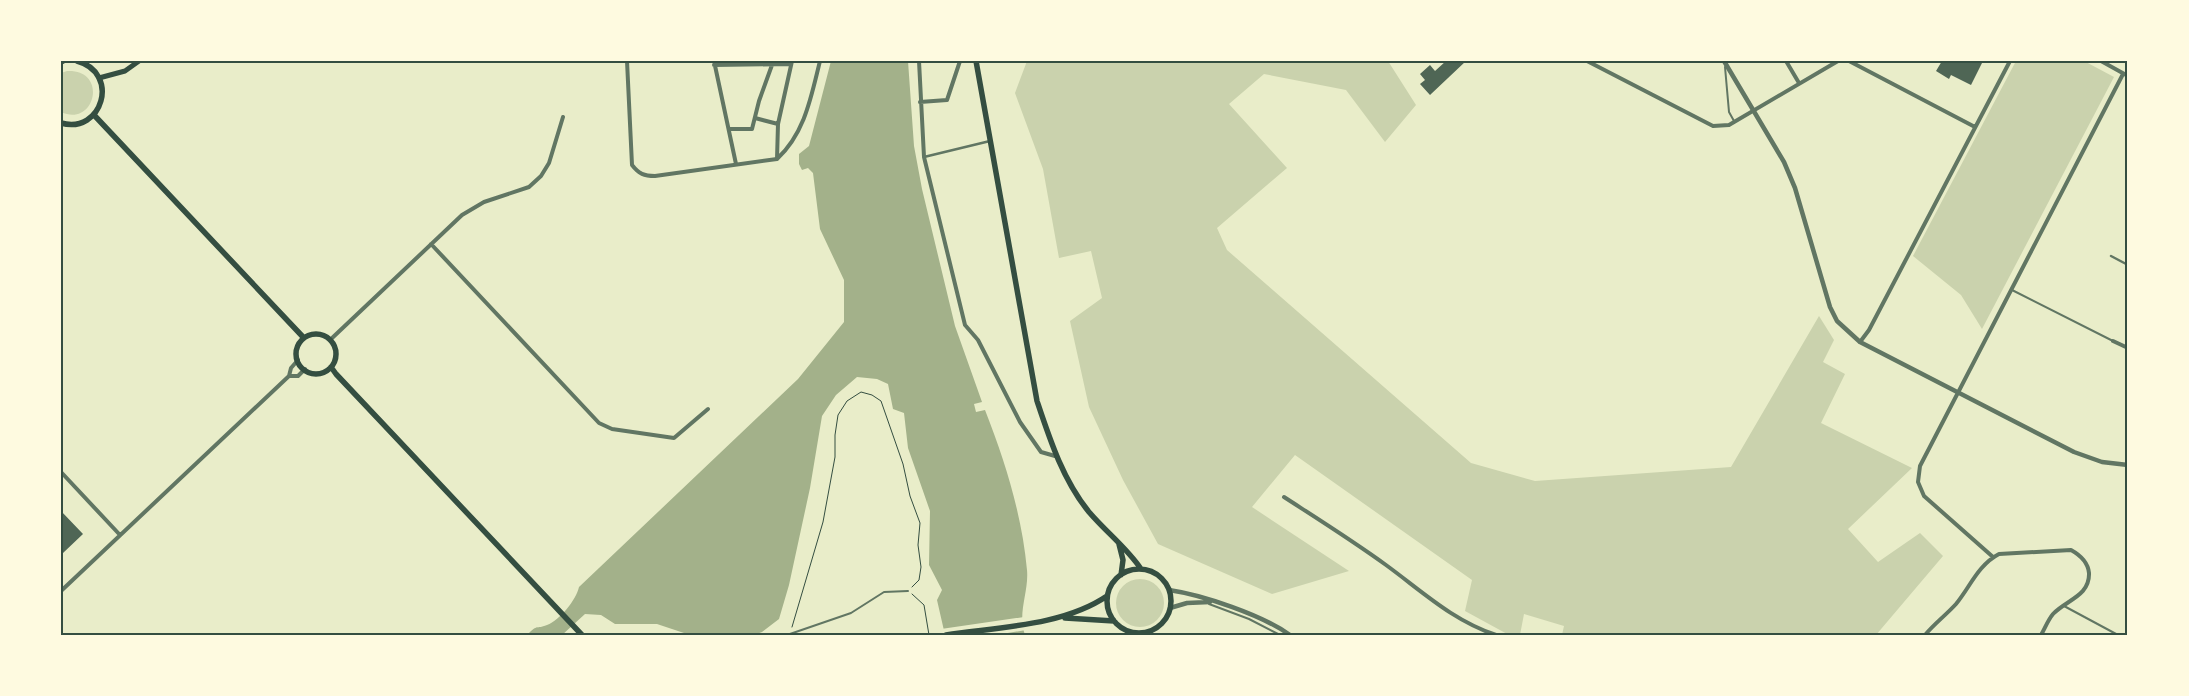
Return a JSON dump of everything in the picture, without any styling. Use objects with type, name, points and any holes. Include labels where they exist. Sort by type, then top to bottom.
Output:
[{"type":"main road","points":[[63,124],[81,123],[94,115],[102,97],[99,78],[93,69],[77,61]]},
{"type":"main road","points":[[99,78],[125,71],[138,61]]},
{"type":"main road","points":[[976,61],[1037,401],[1055,456],[1080,500],[1133,557],[1141,570]]},
{"type":"main road","points":[[94,115],[304,338]]},
{"type":"main road","points":[[320,334],[330,340],[334,344],[336,356],[331,367],[321,373],[304,370],[298,360],[297,348],[304,338],[309,335],[320,334]]},
{"type":"main road","points":[[331,367],[580,632]]},
{"type":"main road","points":[[1118,542],[1124,560],[1121,575]]},
{"type":"main road","points":[[1141,570],[1158,576],[1169,590],[1170,608],[1167,616],[1155,632],[1130,633],[1114,621],[1108,609],[1107,596],[1110,588],[1121,575],[1141,570]]},
{"type":"main road","points":[[946,635],[1063,617],[1092,607],[1107,596]]},
{"type":"main road","points":[[1063,617],[1114,621]]},
{"type":"street","points":[[627,61],[632,165],[644,176],[777,159],[788,149],[800,129],[806,115],[820,61]]},
{"type":"street","points":[[919,61],[924,157],[965,325],[978,340],[1020,422],[1041,452],[1055,456]]},
{"type":"street","points":[[920,102],[947,100],[960,61]]},
{"type":"street","points":[[1588,61],[1713,126],[1722,127],[1754,111],[1838,61]]},
{"type":"street","points":[[1786,61],[1799,83]]},
{"type":"street","points":[[1849,61],[1975,127]]},
{"type":"street","points":[[1860,342],[1869,330],[2010,61]]},
{"type":"street","points":[[1994,557],[1924,496],[1918,482],[1920,466],[2010,290],[2126,75],[2101,61]]},
{"type":"street","points":[[1725,62],[1784,162],[1796,188],[1830,307],[1837,320],[1860,342],[2087,458],[2128,465]]},
{"type":"street","points":[[736,164],[714,63],[772,65],[792,63],[778,124],[777,159]]},
{"type":"street","points":[[729,129],[752,129],[772,65]]},
{"type":"street","points":[[330,340],[462,214],[484,202],[529,186],[540,176],[549,163],[563,118]]},
{"type":"street","points":[[755,118],[778,124]]},
{"type":"street","points":[[924,157],[990,141]]},
{"type":"street","points":[[431,244],[598,423],[612,429],[674,438],[708,409]]},
{"type":"street","points":[[2111,256],[2128,265]]},
{"type":"street","points":[[2113,341],[2128,348]]},
{"type":"street","points":[[61,591],[289,376],[291,368],[298,360]]},
{"type":"street","points":[[289,376],[298,376],[304,370]]},
{"type":"street","points":[[61,472],[120,536]]},
{"type":"street","points":[[1284,497],[1385,564],[1440,607],[1478,628],[1496,635]]},
{"type":"street","points":[[1925,635],[1956,604],[1979,570],[1999,554],[2071,550],[2080,555],[2089,567],[2089,582],[2082,594],[2052,615],[2041,635]]},
{"type":"street","points":[[1169,590],[1185,592],[1217,602],[1275,626],[1290,635]]},
{"type":"street","points":[[1170,608],[1187,603],[1217,602]]},
{"type":"lane","points":[[1725,62],[1729,112],[1734,122]]},
{"type":"lane","points":[[2010,290],[2113,341]]},
{"type":"lane","points":[[787,635],[790,632],[851,613],[884,592],[908,591]]},
{"type":"lane","points":[[1205,602],[1249,619],[1280,635]]},
{"type":"lane","points":[[2064,606],[2118,635]]},
{"type":"path","points":[[790,632],[822,522],[835,456],[835,435],[838,415],[847,401],[861,392],[872,395],[881,401],[903,464],[910,496],[920,523],[918,545],[922,567],[919,580],[908,591],[918,597],[924,605],[929,635]]},
{"type":"shaded area","points":[[831,61],[908,61],[914,146],[922,189],[955,326],[982,402],[974,404],[976,412],[985,410],[1006,469],[1017,509],[1027,570],[1022,619],[1025,635],[945,635],[937,600],[942,590],[929,565],[930,511],[908,448],[904,413],[893,409],[888,384],[877,379],[857,377],[836,395],[822,416],[810,488],[789,585],[779,619],[762,632],[754,635],[690,635],[657,624],[615,624],[601,615],[585,614],[562,635],[527,635],[535,628],[552,622],[562,614],[575,598],[579,587],[798,379],[844,322],[844,280],[820,229],[813,173],[808,168],[802,170],[799,164],[799,154],[809,146]]},
{"type":"shaded area","points":[[1027,61],[1388,61],[1416,105],[1385,142],[1346,90],[1264,74],[1229,104],[1287,168],[1217,228],[1227,250],[1471,463],[1535,481],[1731,467],[1819,316],[1834,340],[1823,362],[1845,374],[1821,423],[1912,468],[1848,529],[1878,562],[1920,533],[1943,556],[1876,635],[1562,635],[1564,626],[1524,614],[1520,635],[1509,635],[1465,611],[1472,580],[1295,455],[1252,507],[1349,571],[1272,594],[1158,544],[1123,480],[1089,407],[1070,321],[1102,298],[1091,251],[1059,258],[1043,169],[1015,93]]},
{"type":"shaded area","points":[[2016,61],[2084,61],[2114,77],[1982,329],[1961,295],[1913,256]]},
{"type":"shaded area","points":[[67,71],[80,73],[89,79],[93,87],[89,106],[82,112],[73,115],[61,112],[61,73]]},
{"type":"shaded area","points":[[1140,579],[1149,581],[1157,586],[1162,594],[1164,603],[1162,612],[1157,620],[1149,625],[1140,627],[1131,625],[1123,620],[1118,612],[1116,603],[1118,594],[1123,586],[1131,581]]},
{"type":"pier","points":[[1024,617],[1023,623],[1026,630],[996,635],[943,635],[941,629]]},
{"type":"building","points":[[1446,61],[1466,61],[1430,95],[1420,84],[1425,80],[1420,74],[1430,65],[1435,71]]},
{"type":"building","points":[[1942,61],[1949,63],[1983,61],[1971,85],[1951,75],[1949,79],[1936,71]]},
{"type":"building","points":[[61,511],[83,534],[63,553],[61,552]]}]
